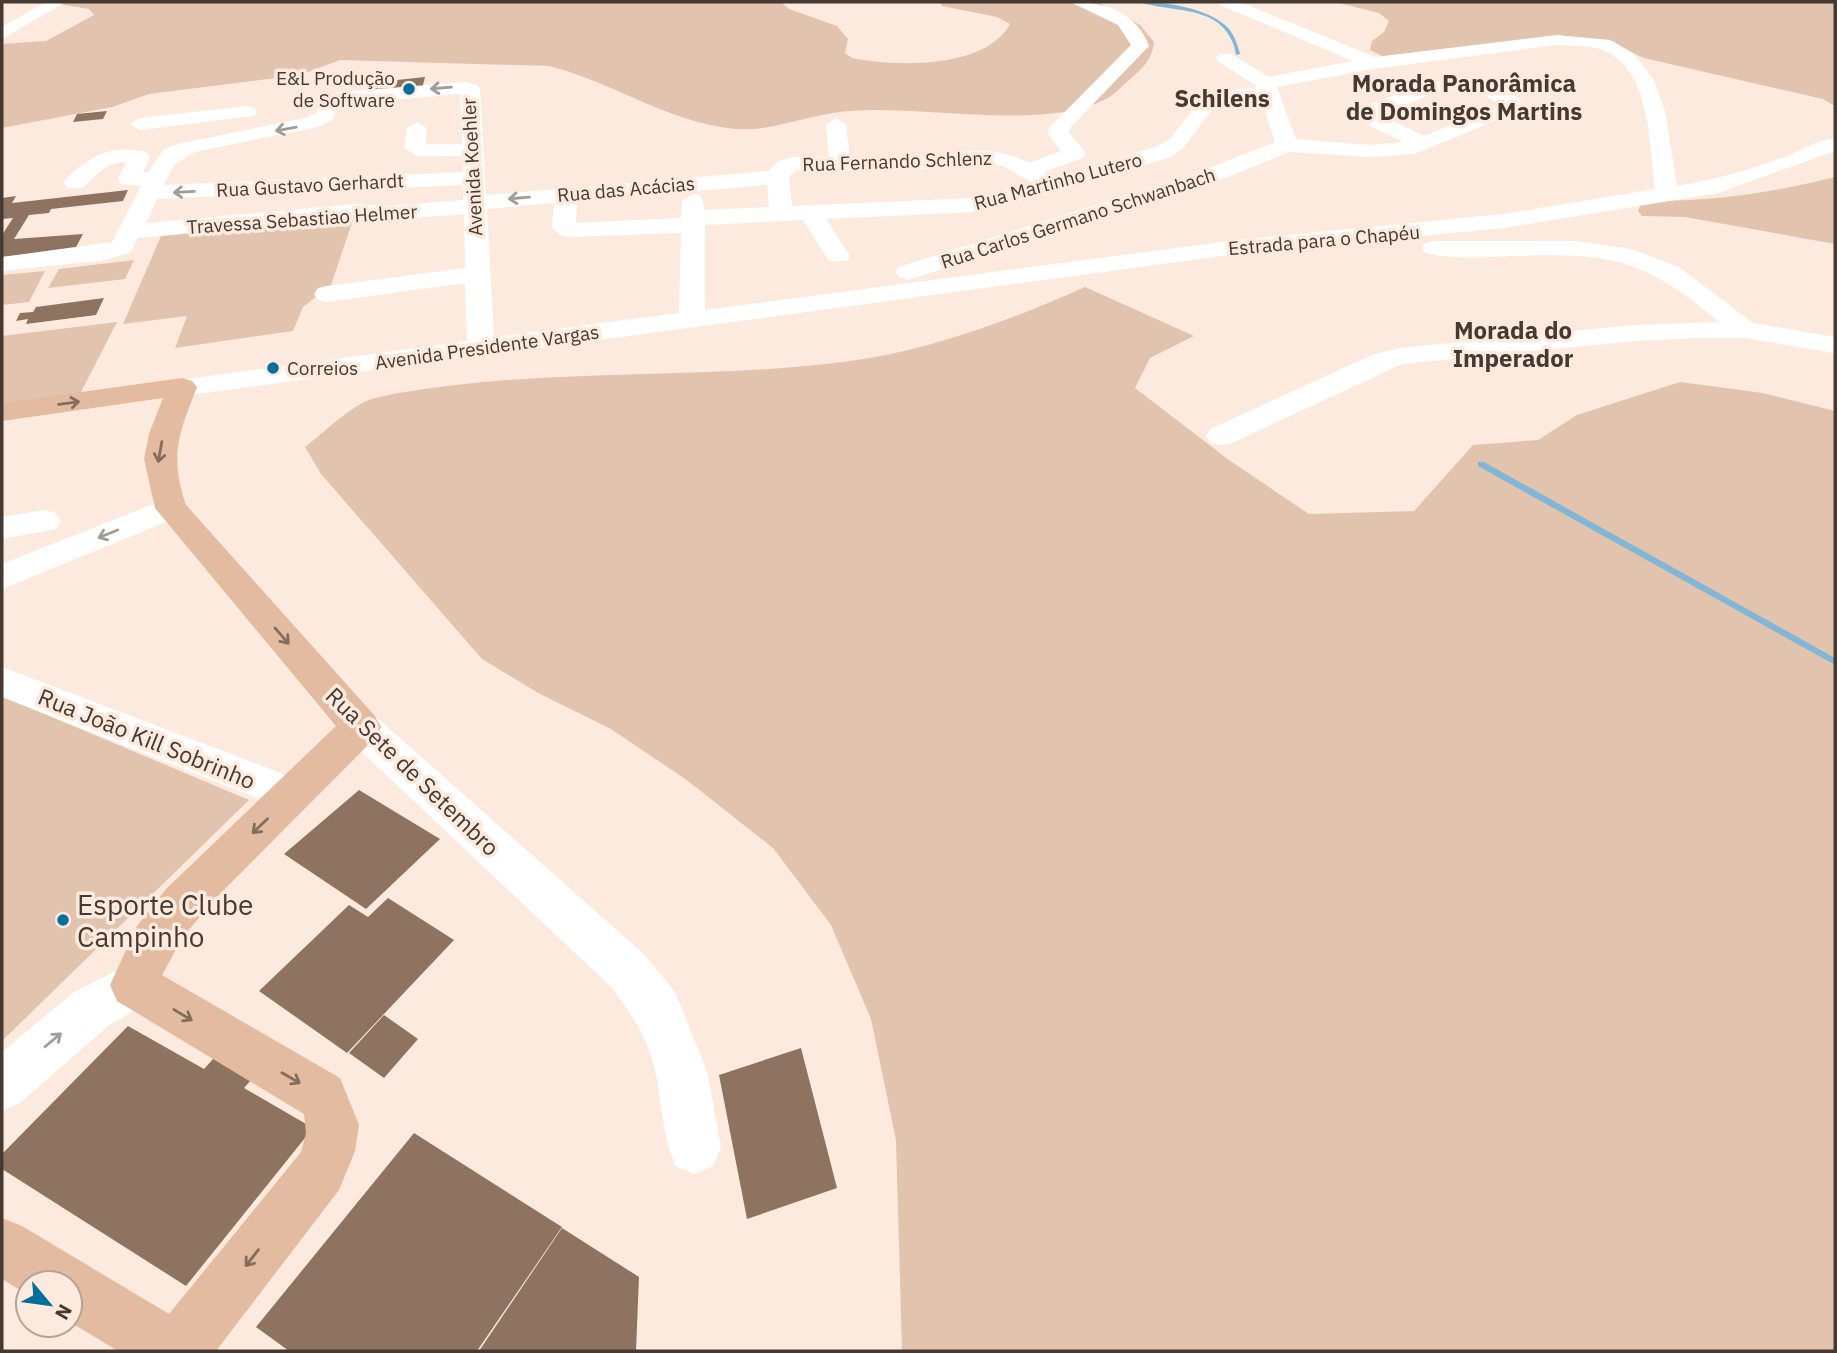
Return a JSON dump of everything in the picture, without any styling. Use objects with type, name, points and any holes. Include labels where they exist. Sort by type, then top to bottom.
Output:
[{"type":"main road","name":"Avenida Presidente Vargas","points":[[2,412],[182,387]]},
{"type":"main road","name":"Rua Sete de Setembro","points":[[182,387],[159,447],[158,467],[171,508],[361,727]]},
{"type":"main road","points":[[84,1296],[176,1351],[320,1171],[333,1139],[333,1113],[322,1096],[134,985],[141,962],[158,933],[184,900],[361,727]]},
{"type":"main road","points":[[2,1246],[39,1269]]},
{"type":"street","points":[[2,34],[58,2]]},
{"type":"street","points":[[1027,170],[1075,153],[1058,134],[1059,128],[1140,46],[1138,38],[1119,17],[1078,2]]},
{"type":"street","points":[[1226,2],[1373,63]]},
{"type":"street","points":[[1268,87],[1373,63],[1557,40],[1604,44],[1627,57],[1639,69],[1656,111],[1667,193]]},
{"type":"street","points":[[1225,58],[1268,87],[1287,145],[1395,151],[1423,144],[1513,105],[1471,84],[1452,81],[1374,110],[1368,115],[1423,144]]},
{"type":"street","name":"Avenida Koehler","points":[[329,103],[365,95],[453,87],[470,89],[481,348]]},
{"type":"street","name":"Rua Martinho Lutero","points":[[566,194],[564,227],[568,230],[781,214],[975,205],[1053,186],[1172,148],[1212,97],[1268,87]]},
{"type":"street","points":[[2,264],[106,253],[122,247],[151,186],[172,154],[201,144],[312,124],[325,116],[329,103],[288,107]]},
{"type":"street","points":[[140,124],[261,110]]},
{"type":"street","points":[[836,124],[840,163]]},
{"type":"street","points":[[417,128],[415,148],[418,150],[471,150]]},
{"type":"street","points":[[957,159],[960,133]]},
{"type":"street","name":"Rua Carlos Germano Schwanbach","points":[[805,302],[993,247],[1236,167],[1287,145]]},
{"type":"street","name":"Estrada para o Chapéu","points":[[805,302],[1237,247],[1504,221],[1718,186],[1758,175],[1794,161],[1815,149],[1835,145]]},
{"type":"street","points":[[75,183],[95,161],[106,157],[139,157],[129,179],[151,186]]},
{"type":"street","name":"Rua Fernando Schlenz","points":[[781,214],[778,177],[781,169],[792,164],[906,164],[996,157],[1027,170],[1053,186]]},
{"type":"street","name":"Rua das Acácias","points":[[473,204],[778,177]]},
{"type":"street","name":"Rua Gustavo Gerhardt","points":[[151,186],[472,178]]},
{"type":"street","points":[[692,318],[694,183]]},
{"type":"street","name":"Travessa Sebastiao Helmer","points":[[130,232],[355,211],[389,212],[473,204]]},
{"type":"street","points":[[813,213],[816,226],[838,256]]},
{"type":"street","points":[[1348,238],[1448,250],[1577,249],[1630,256],[1659,267],[1688,284],[1745,330]]},
{"type":"street","points":[[327,294],[479,274]]},
{"type":"street","name":"Avenida Presidente Vargas","points":[[182,387],[805,302]]},
{"type":"street","points":[[1221,436],[1382,361],[1400,356],[1634,333],[1745,330],[1835,345]]},
{"type":"street","points":[[2,577],[171,508]]},
{"type":"street","points":[[2,528],[44,521]]},
{"type":"street","name":"Rua João Kill Sobrinho","points":[[2,681],[292,795]]},
{"type":"street","name":"Rua Sete de Setembro","points":[[361,727],[628,971],[658,1009],[681,1071],[694,1147]]},
{"type":"street","points":[[2,1085],[92,1009],[134,985]]},
{"type":"shaded area","points":[[47,2],[781,2],[789,9],[837,26],[848,39],[845,53],[852,58],[915,63],[961,57],[981,50],[998,39],[1010,24],[997,17],[942,6],[939,2],[1097,2],[1140,25],[1154,42],[1146,64],[1111,96],[1078,109],[1048,114],[1015,116],[850,111],[764,128],[735,129],[686,118],[549,66],[340,60],[300,75],[149,94],[112,107],[2,128],[2,44],[46,41],[94,15],[89,9]]},
{"type":"shaded area","points":[[1335,2],[1835,2],[1835,106],[1823,99],[1644,58],[1615,45],[1614,41],[1384,57],[1370,50],[1372,41],[1384,32],[1389,21],[1379,13]]},
{"type":"shaded area","points":[[1835,177],[1835,244],[1685,217],[1642,216],[1638,211],[1642,201],[1740,195]]},
{"type":"shaded area","points":[[354,217],[331,285],[303,307],[293,331],[175,348],[187,316],[123,324],[161,236]]},
{"type":"shaded area","points":[[134,260],[125,279],[48,288],[59,269]]},
{"type":"shaded area","points":[[45,271],[29,302],[2,305],[2,275]]},
{"type":"shaded area","points":[[1085,287],[1194,336],[1150,358],[1135,388],[1229,460],[1309,514],[1414,511],[1473,445],[1538,440],[1577,415],[1680,382],[1763,393],[1835,411],[1835,1351],[902,1351],[896,1140],[871,1019],[831,925],[773,848],[688,781],[611,729],[540,694],[482,659],[321,474],[305,447],[361,403],[395,394],[484,382],[753,370],[843,362],[905,351],[967,334]]},
{"type":"shaded area","points":[[117,322],[79,396],[2,406],[2,336]]},
{"type":"shaded area","name":"Esporte Clube Campinho","points":[[2,696],[249,800],[2,1041]]},
{"type":"building","points":[[425,77],[422,89],[367,91],[369,83]]},
{"type":"building","points":[[107,111],[103,119],[73,122],[77,114]]},
{"type":"building","points":[[128,190],[123,201],[51,209],[49,213],[29,215],[14,239],[83,234],[75,249],[2,257],[2,235],[13,218],[2,219],[2,198],[16,196],[12,203]]},
{"type":"building","points":[[104,298],[96,315],[26,324],[28,319],[16,321],[20,313],[33,312],[36,307]]},
{"type":"building","points":[[359,790],[440,839],[366,909],[284,854]]},
{"type":"building","points":[[388,898],[454,940],[347,1053],[259,991],[349,905],[368,917]]},
{"type":"building","points":[[384,1015],[418,1039],[384,1078],[349,1053]]},
{"type":"building","points":[[128,1026],[204,1069],[214,1058],[252,1079],[244,1088],[313,1128],[186,1286],[2,1169],[2,1154]]},
{"type":"building","points":[[801,1048],[837,1188],[747,1219],[719,1075]]},
{"type":"building","points":[[414,1133],[562,1227],[477,1351],[289,1351],[256,1327]]},
{"type":"building","points":[[562,1228],[639,1277],[636,1351],[479,1351]]},
{"type":"waterway","points":[[1141,2],[1186,9],[1214,19],[1225,27],[1238,54]]},
{"type":"waterway","points":[[1481,464],[1835,662]]},
{"type":"place","name":"E&L Produção de Software","points":[[409,89]]},
{"type":"place","name":"Correios","points":[[273,368]]},
{"type":"place","name":"Esporte Clube Campinho","points":[[63,920]]},
{"type":"district","name":"Morada Panorâmica de Domingos Martins","points":[[1464,97]]},
{"type":"district","name":"Schilens","points":[[1222,98]]},
{"type":"district","name":"Morada do Imperador","points":[[1513,344]]}]
